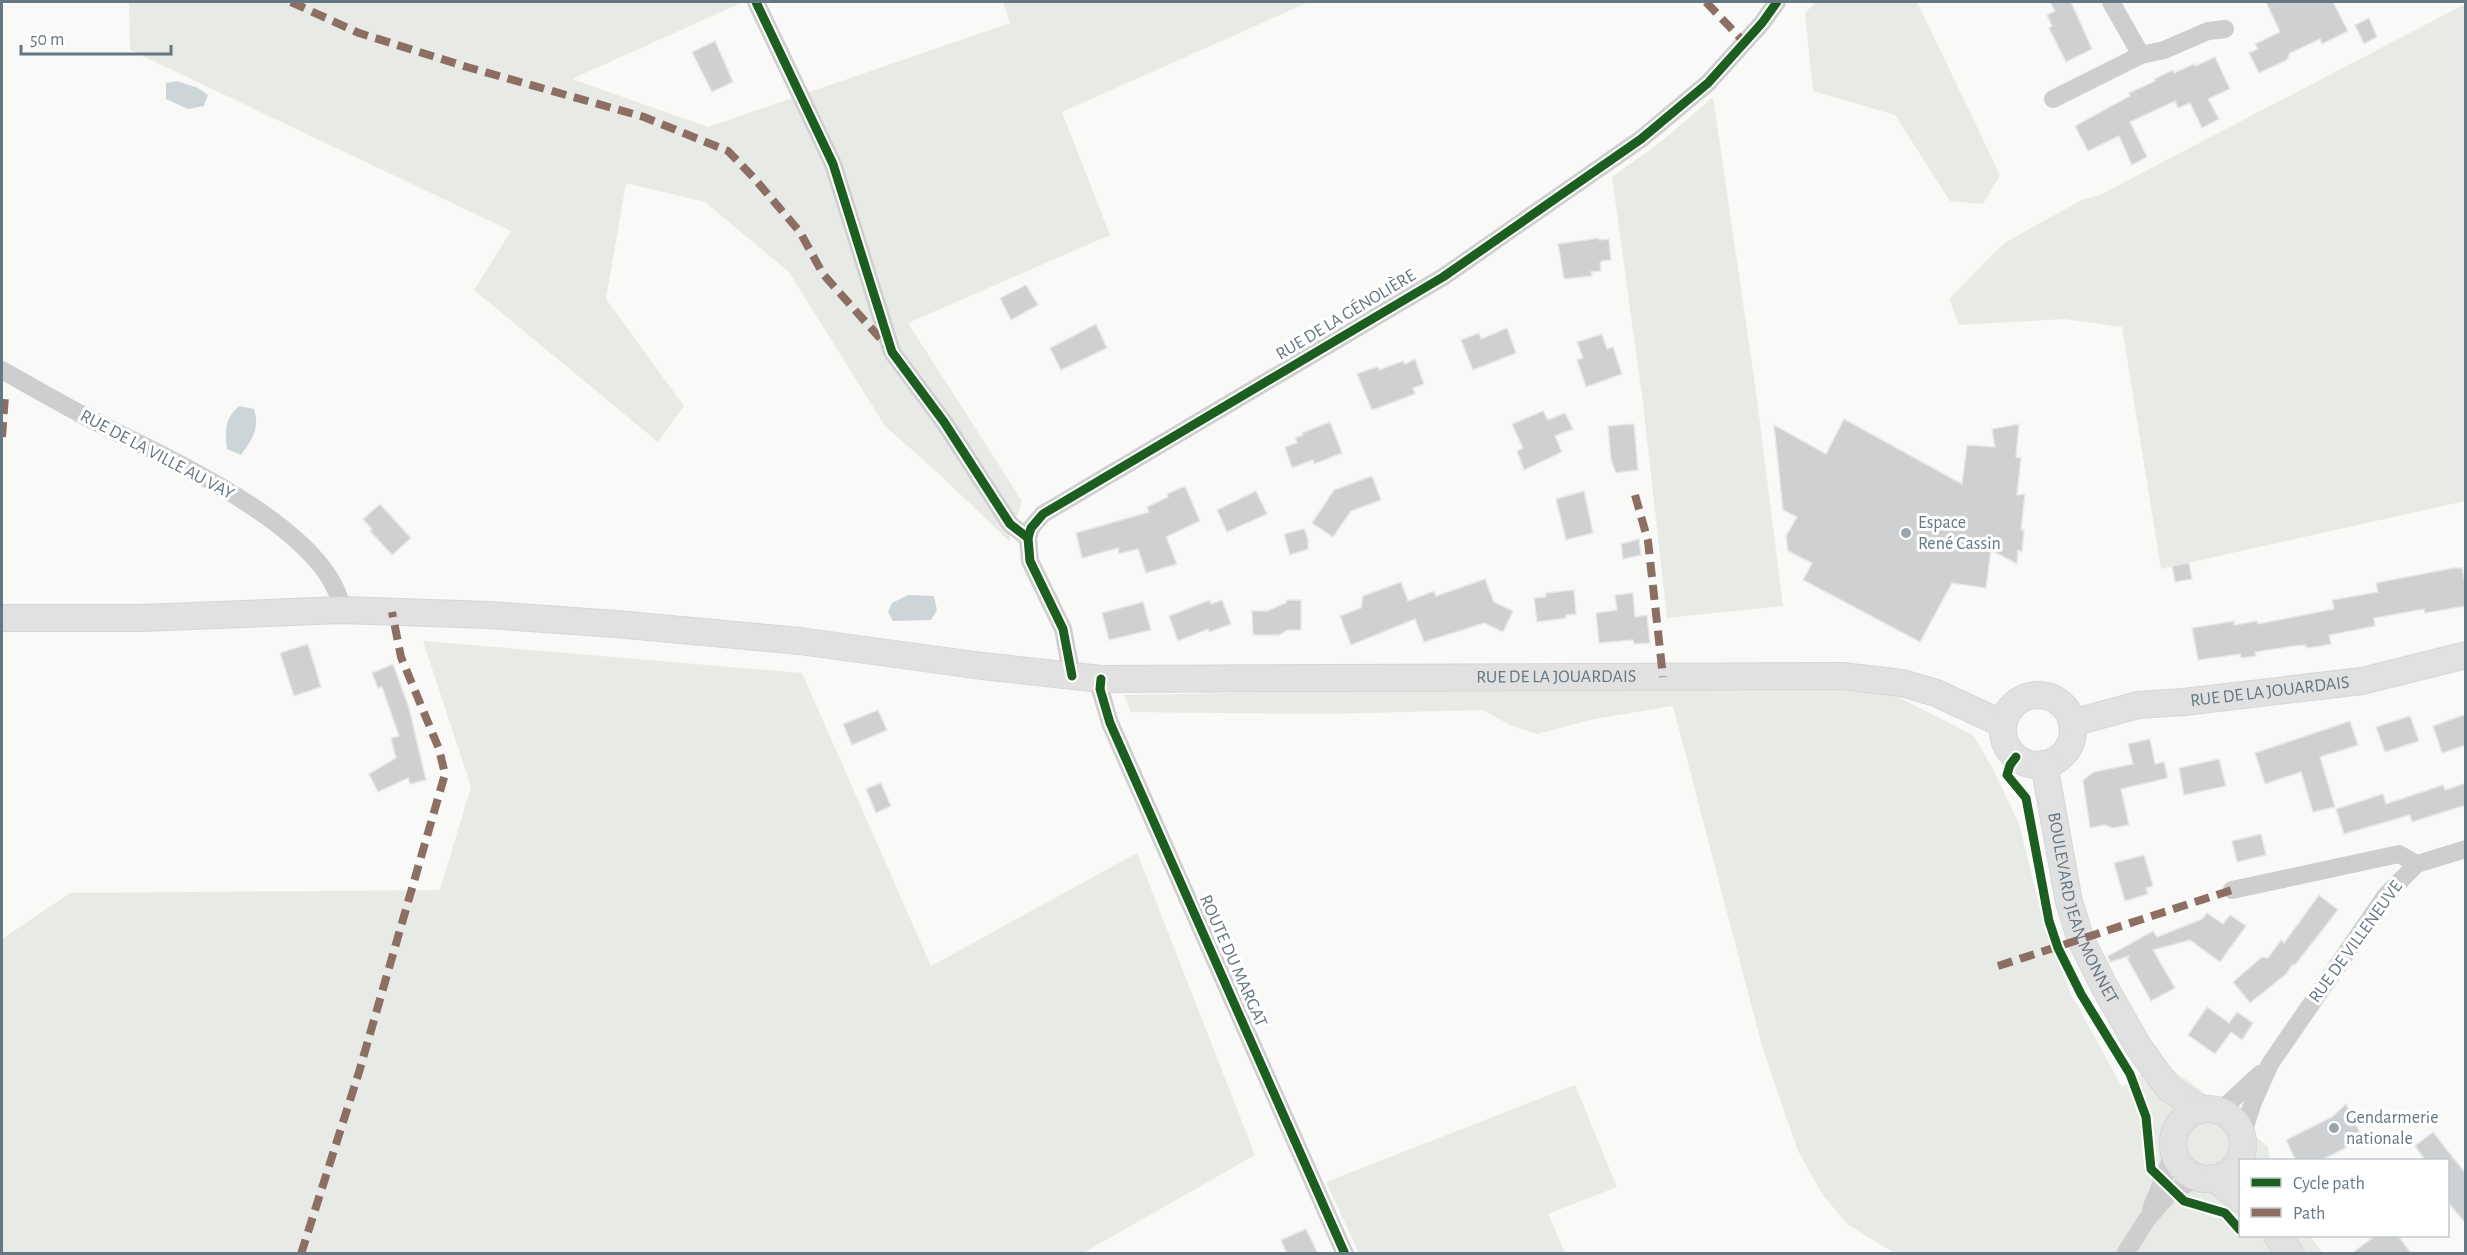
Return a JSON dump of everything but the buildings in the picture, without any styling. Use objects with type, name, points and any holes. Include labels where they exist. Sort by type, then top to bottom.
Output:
[{"type":"main road","name":"RUE DE LA JOUARDAIS","points":[[2,618],[142,618],[342,610],[489,615],[800,641],[1101,679],[1842,676],[1902,683],[1936,693],[2003,724]]},
{"type":"main road","name":"RUE DE LA JOUARDAIS","points":[[2072,723],[2138,705],[2184,702],[2362,681],[2466,655]]},
{"type":"main road","points":[[2040,694],[2051,697],[2069,712],[2072,723],[2073,734],[2063,754],[2044,764],[2024,762],[2016,757],[2005,742],[2003,724],[2012,706],[2020,699],[2040,694]]},
{"type":"main road","name":"BOULEVARD JEAN MONNET","points":[[2044,764],[2069,902],[2081,940],[2138,1046],[2169,1089],[2210,1110]]},
{"type":"main road","name":"BOULEVARD JEAN MONNET","points":[[2138,1046],[2174,1144]]},
{"type":"main road","points":[[2206,1178],[2224,1174],[2234,1168],[2241,1152],[2238,1125],[2230,1116],[2210,1110],[2183,1118],[2174,1144],[2182,1168],[2206,1178],[2239,1198]]},
{"type":"main road","points":[[2278,1237],[2291,1254]]},
{"type":"street","points":[[756,2],[833,164],[892,352],[944,423],[1010,524],[1028,538],[1029,561],[1063,629],[1072,676]]},
{"type":"street","name":"RUE DE LA GÉNOLIÈRE","points":[[1028,538],[1031,528],[1043,514],[1443,277],[1641,140],[1708,83],[1762,23],[1776,2]]},
{"type":"street","points":[[2111,2],[2141,55]]},
{"type":"street","points":[[2053,99],[2141,55],[2164,50],[2208,31],[2225,28]]},
{"type":"street","name":"RUE DE LA VILLE AU VAY","points":[[2,370],[93,421],[183,465],[266,515],[316,558],[332,579],[341,600],[342,610]]},
{"type":"street","name":"ROUTE DU MARGAT","points":[[1101,679],[1100,689],[1110,723],[1345,1254]]},
{"type":"street","name":"RUE DE VILLENEUVE","points":[[2241,1152],[2253,1102],[2270,1064],[2386,895],[2417,864],[2466,849]]},
{"type":"street","points":[[2232,890],[2399,854],[2417,864]]},
{"type":"street","name":"RUE DE VILLENEUVE","points":[[2210,1110],[2242,1092],[2270,1064]]},
{"type":"street","points":[[2147,1219],[2174,1144]]},
{"type":"street","points":[[2125,1254],[2147,1219],[2168,1195],[2206,1178]]},
{"type":"shaded area","points":[[129,2],[743,2],[572,79],[708,127],[1010,23],[1003,2],[1309,2],[1062,112],[1110,235],[908,323],[1022,501],[1009,541],[885,426],[789,272],[705,202],[626,183],[606,299],[684,406],[658,442],[474,290],[511,231],[130,50]]},
{"type":"shaded area","points":[[1816,2],[1917,2],[2000,175],[1983,204],[1950,201],[1895,115],[1813,91],[1805,13]]},
{"type":"shaded area","points":[[2465,4],[2465,501],[2161,569],[2122,327],[2064,319],[1959,325],[1949,299],[2004,243],[2084,199],[2100,195]]},
{"type":"shaded area","points":[[177,81],[198,88],[208,95],[204,106],[188,109],[166,99],[166,83]]},
{"type":"shaded area","points":[[1713,97],[1757,399],[1783,606],[1667,618],[1643,403],[1612,177],[1662,141]]},
{"type":"shaded area","points":[[239,406],[254,409],[256,416],[252,439],[241,455],[227,449],[226,436],[228,421]]},
{"type":"shaded area","points":[[908,595],[934,596],[937,610],[931,620],[893,621],[888,612],[892,603]]},
{"type":"shaded area","points":[[423,641],[802,673],[931,966],[1137,853],[1255,1155],[1083,1253],[2,1253],[2,939],[70,893],[440,890],[471,787]]},
{"type":"shaded area","points":[[1611,686],[1808,688],[1892,694],[1973,735],[1993,769],[2019,824],[2046,932],[2071,994],[2122,1087],[2160,1061],[2202,1091],[2268,1147],[2270,1159],[2239,1159],[2239,1237],[2311,1237],[2323,1253],[1894,1253],[1847,1224],[1823,1195],[1798,1151],[1762,1046],[1673,706],[1594,719],[1537,734],[1510,725],[1483,710],[1324,714],[1131,712],[1124,695]]},
{"type":"shaded area","points":[[1575,1085],[1617,1187],[1548,1214],[1565,1253],[1359,1253],[1326,1182]]},
{"type":"marked path","points":[[291,2],[359,33],[467,67],[644,117],[728,151],[800,232],[823,274],[886,345]]},
{"type":"marked path","points":[[1706,2],[1745,43]]},
{"type":"marked path","points":[[2,437],[5,396]]},
{"type":"marked path","points":[[1635,495],[1648,541],[1663,677]]},
{"type":"marked path","points":[[301,1254],[359,1072],[445,774],[439,749],[401,657],[392,612]]},
{"type":"marked path","points":[[1998,966],[2232,890]]},
{"type":"cycle path","points":[[756,2],[833,164],[892,352],[944,422],[1010,524],[1028,538]]},
{"type":"cycle path","points":[[1072,676],[1063,629],[1030,561],[1028,538],[1031,528],[1043,514],[1443,277],[1641,139],[1708,83],[1762,23],[1777,2]]},
{"type":"cycle path","points":[[1101,679],[1100,689],[1110,723],[1345,1254]]},
{"type":"cycle path","points":[[2016,757],[2007,775],[2026,798],[2049,921],[2058,948],[2081,994],[2130,1074],[2146,1117],[2151,1169],[2184,1201],[2225,1213],[2239,1229]]},
{"type":"place","name":"Espace René Cassin","points":[[1906,533]]},
{"type":"place","name":"Gendarmerie nationale","points":[[2334,1128]]}]
